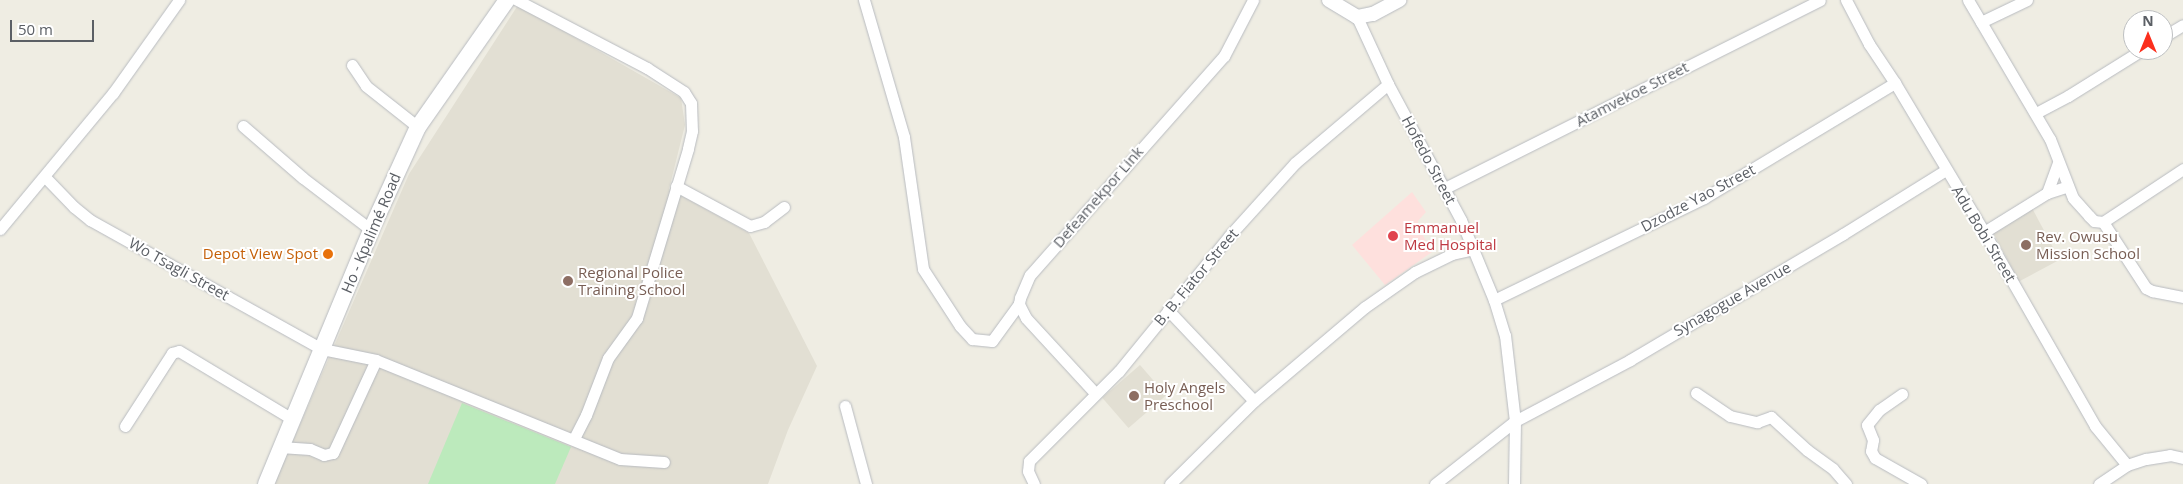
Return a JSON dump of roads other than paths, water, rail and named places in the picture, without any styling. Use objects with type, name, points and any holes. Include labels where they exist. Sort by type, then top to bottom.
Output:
[{"type":"main road","name":"Ho - Kpalimé Road","points":[[266,484],[371,230],[418,127],[508,0]]},
{"type":"street","points":[[0,229],[113,93],[179,0]]},
{"type":"street","points":[[517,0],[647,68],[684,92],[691,103],[692,131],[637,318],[608,358],[586,415],[574,439]]},
{"type":"street","name":"Defeamekpor Link","points":[[864,0],[904,137],[923,269],[960,326],[972,339],[992,341],[1019,304],[1030,275],[1224,56],[1253,0]]},
{"type":"street","points":[[1329,0],[1357,17],[1374,14],[1399,0]]},
{"type":"street","name":"Atamvekoe Street","points":[[1445,188],[1820,0]]},
{"type":"street","name":"Adu Bobi Street","points":[[1846,0],[1869,44],[1895,83],[1984,232],[2095,426],[2127,465]]},
{"type":"street","points":[[1968,0],[2050,139],[2074,198],[2088,216],[2103,222],[2146,288],[2183,297]]},
{"type":"street","points":[[1981,22],[2027,0]]},
{"type":"street","name":"Hofedo Street","points":[[1357,17],[1388,84],[1445,188],[1474,248],[1494,300],[1505,335],[1515,421],[1514,484]]},
{"type":"street","points":[[2036,113],[2068,96],[2126,60]]},
{"type":"street","points":[[352,65],[366,86],[418,127]]},
{"type":"street","name":"Dzodze Yao Street","points":[[1494,300],[1704,198],[1895,83]]},
{"type":"street","name":"B. B. Fiator Street","points":[[1034,484],[1028,471],[1029,461],[1119,371],[1228,236],[1295,163],[1388,84]]},
{"type":"street","points":[[243,126],[304,178],[371,230]]},
{"type":"street","points":[[2047,193],[2058,162]]},
{"type":"street","points":[[2103,222],[2183,169]]},
{"type":"street","name":"Synagogue Avenue","points":[[1435,484],[1515,421],[1630,360],[1843,234],[1946,170]]},
{"type":"street","name":"Wo Tsagli Street","points":[[45,177],[74,208],[90,220],[322,349],[376,360],[620,458],[664,462]]},
{"type":"street","points":[[676,186],[750,226],[764,222],[784,207]]},
{"type":"street","points":[[1984,232],[2047,193],[2068,186]]},
{"type":"street","points":[[1170,484],[1254,401],[1365,307],[1416,272],[1452,254],[1474,248]]},
{"type":"street","points":[[1019,304],[1026,318],[1095,393]]},
{"type":"street","points":[[1168,310],[1254,401]]},
{"type":"street","points":[[125,426],[172,353],[179,351],[292,419]]},
{"type":"street","points":[[280,448],[310,449],[324,455],[334,453],[376,360]]},
{"type":"street","points":[[1696,393],[1730,416],[1757,422],[1771,417],[1808,450],[1833,469],[1846,484]]},
{"type":"street","points":[[1902,394],[1879,410],[1867,425],[1873,440],[1871,451],[1875,458],[1921,484]]},
{"type":"street","points":[[845,406],[866,484]]},
{"type":"street","points":[[2099,484],[2127,465],[2146,458],[2170,455],[2183,458]]},
{"type":"place","name":"Emmanuel Med Hospital","points":[[1393,236]]},
{"type":"place","name":"Rev. Owusu Mission School","points":[[2026,245]]},
{"type":"place","name":"Depot View Spot","points":[[328,254]]},
{"type":"place","name":"Regional Police Training School","points":[[568,281]]},
{"type":"place","name":"Holy Angels Preschool","points":[[1134,396]]}]
